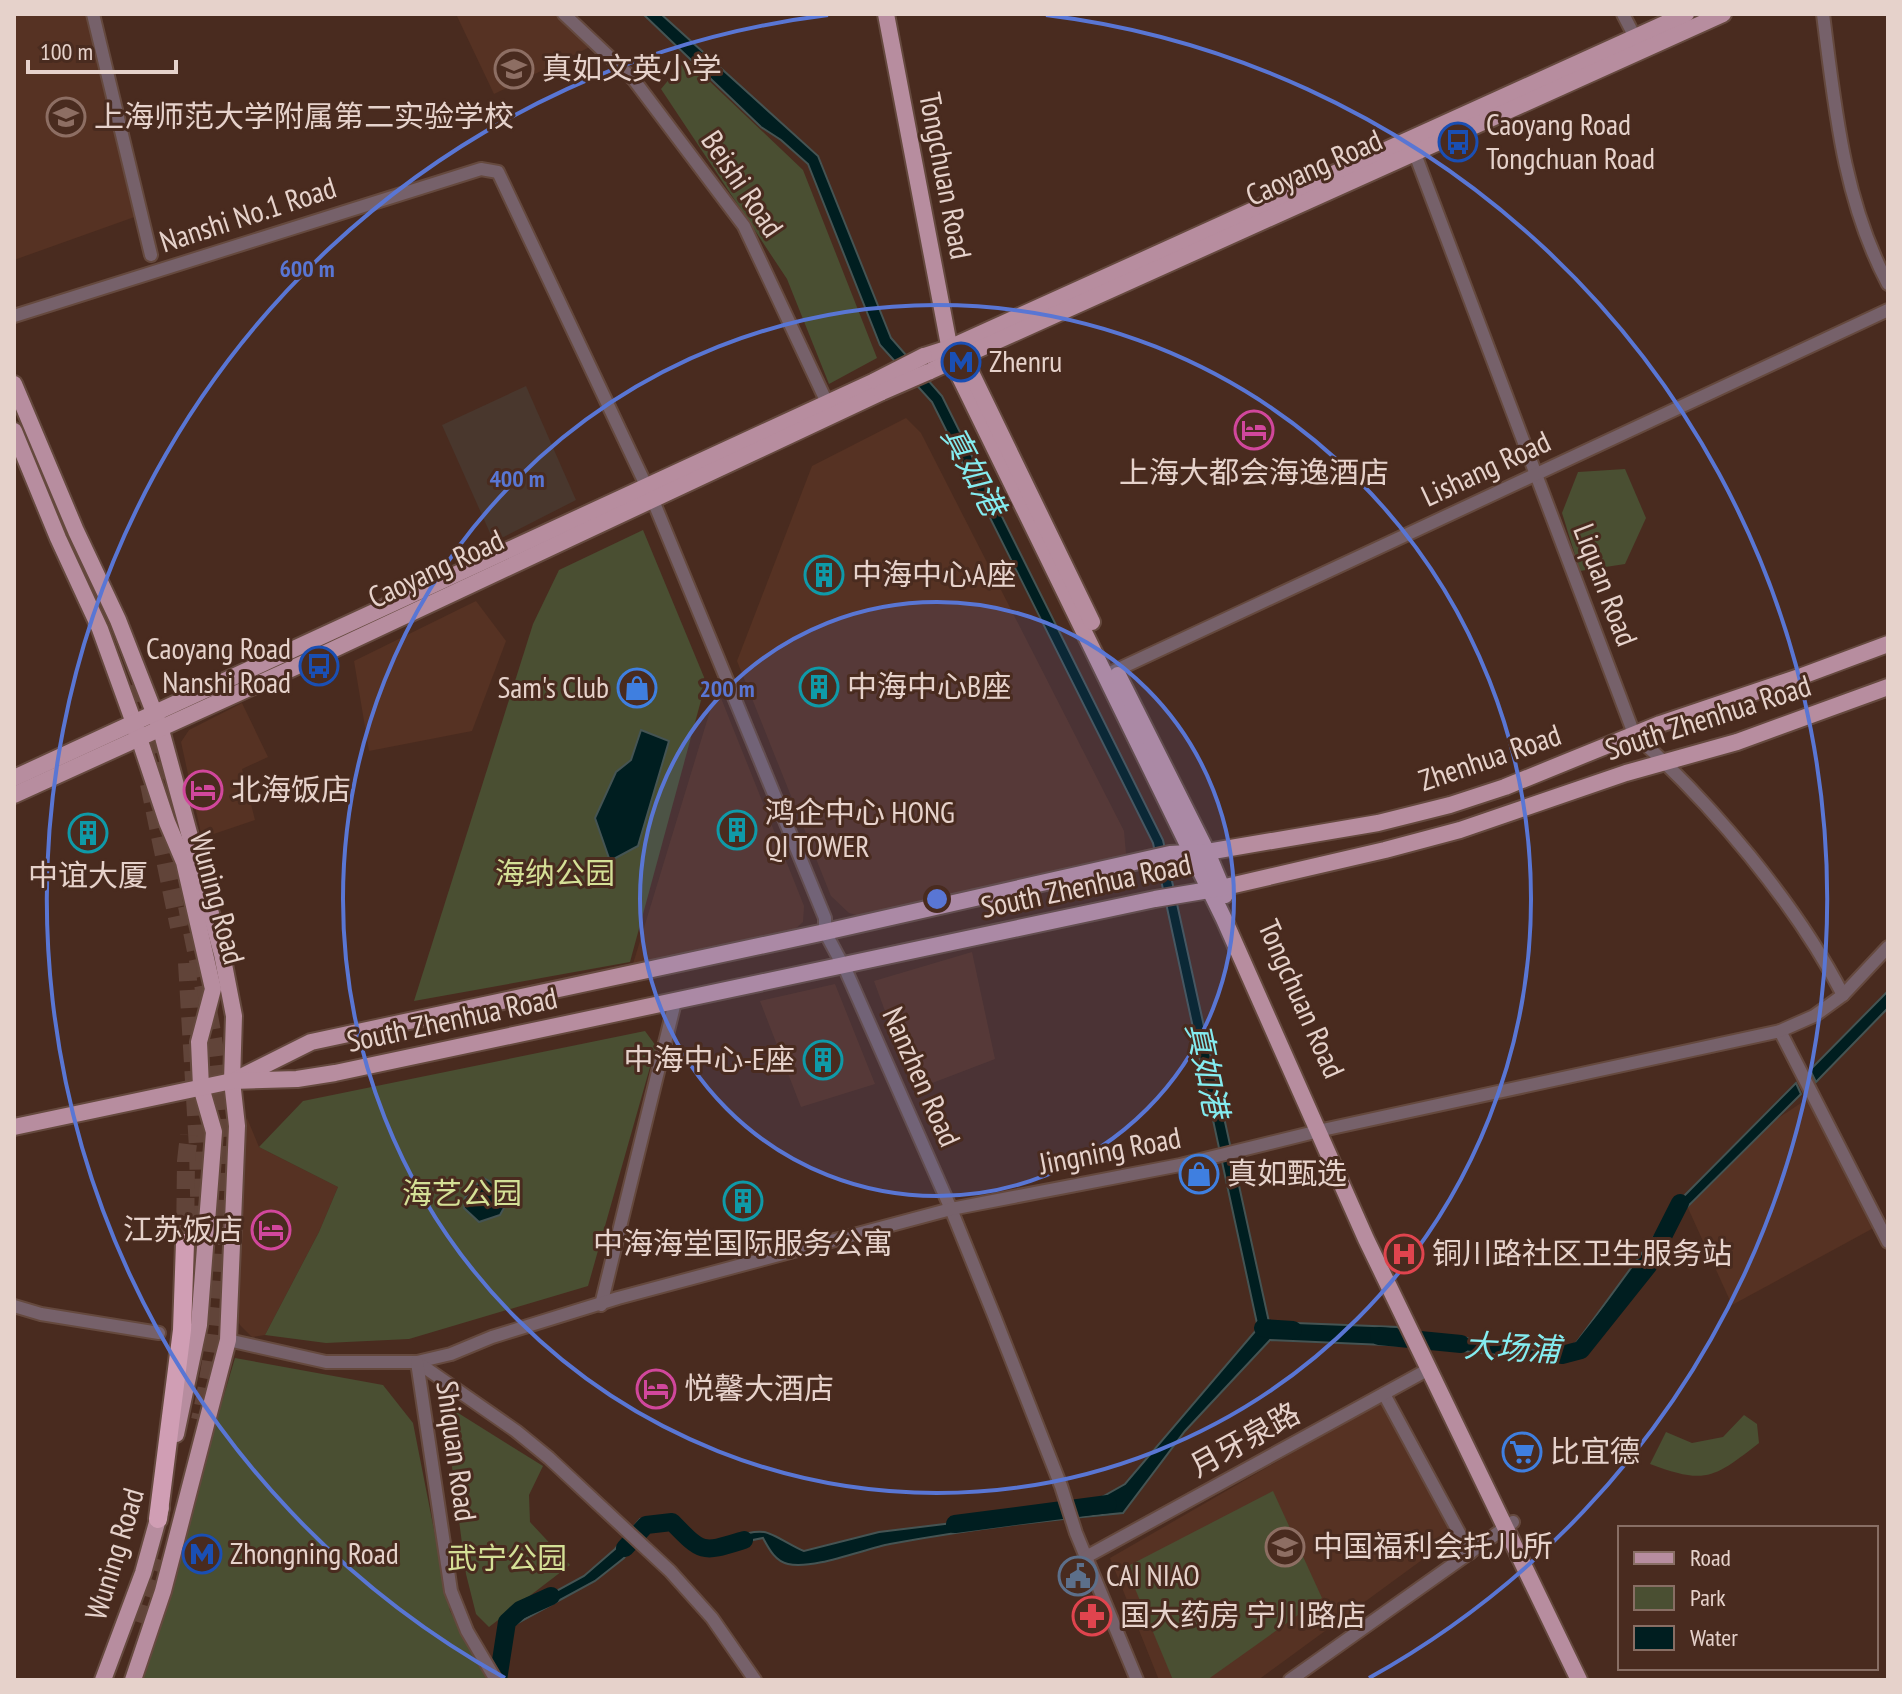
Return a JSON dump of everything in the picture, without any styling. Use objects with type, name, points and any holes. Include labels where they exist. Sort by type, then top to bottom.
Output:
[{"type":"highway","points":[[158,1519],[182,1330],[185,1243]]},
{"type":"main road","name":"Tongchuan Road","points":[[886,14],[955,355],[1216,888],[1322,1131],[1579,1680]]},
{"type":"main road","name":"Caoyang Road","points":[[1639,44],[1686,14]]},
{"type":"main road","name":"Caoyang Road","points":[[14,778],[158,722],[529,539],[650,493],[926,364],[955,355],[1639,44],[1723,14]]},
{"type":"main road","name":"Wuning Road","points":[[14,384],[76,531],[118,620],[158,722],[222,954],[234,1016],[232,1081],[237,1126],[228,1340],[167,1576],[133,1680]]},
{"type":"main road","name":"Wuning Road","points":[[14,431],[100,629],[184,862],[213,989],[199,1042],[201,1087],[214,1132],[199,1325],[158,1519],[143,1573],[103,1680]]},
{"type":"main road","name":"Zhenhua Road","points":[[1198,853],[1378,823],[1450,805],[1505,787],[1634,734],[1888,644]]},
{"type":"main road","name":"South Zhenhua Road","points":[[14,1127],[232,1081],[297,1079],[335,1073],[1385,850],[1460,830],[1626,773],[1737,742],[1888,687]]},
{"type":"main road","name":"Caoyang Road","points":[[14,795],[136,731]]},
{"type":"main road","name":"South Zhenhua Road","points":[[232,1081],[311,1042],[825,932],[1170,854],[1198,853]]},
{"type":"main road","name":"Tongchuan Road","points":[[1426,1352],[1429,1369],[1589,1680]]},
{"type":"street","points":[[93,14],[151,255]]},
{"type":"street","name":"Beishi Road","points":[[564,14],[634,80],[744,226],[830,408]]},
{"type":"street","points":[[1623,14],[1639,44]]},
{"type":"street","points":[[1823,14],[1838,135],[1853,201],[1888,284]]},
{"type":"street","name":"Liquan Road","points":[[1412,146],[1634,734],[1699,795],[1770,882],[1830,970],[1843,995]]},
{"type":"street","name":"Nanshi No.1 Road","points":[[14,316],[481,169],[498,172]]},
{"type":"street","name":"Nanzhen Road","points":[[498,172],[650,493],[825,918],[825,932],[951,1209],[1061,1486],[1076,1533],[1137,1680]]},
{"type":"street","name":"Lishang Road","points":[[1111,673],[1888,310]]},
{"type":"street","name":"Jingning Road","points":[[417,1362],[451,1354],[492,1337],[601,1305],[951,1209],[1232,1153],[1780,1031],[1814,1016],[1843,995],[1888,947]]},
{"type":"street","points":[[601,1305],[675,1002]]},
{"type":"street","points":[[1780,1031],[1888,1242]]},
{"type":"street","points":[[14,1306],[41,1314],[159,1333]]},
{"type":"street","points":[[228,1340],[326,1362],[417,1362],[516,1431],[628,1531],[670,1571],[712,1618],[755,1680]]},
{"type":"street","name":"Shiquan Road","points":[[417,1362],[451,1591],[467,1631],[493,1675]]},
{"type":"street","name":"月牙泉路","points":[[1086,1557],[1429,1369]]},
{"type":"street","points":[[1384,1394],[1470,1553]]},
{"type":"street","points":[[1290,1680],[1509,1525]]},
{"type":"shaded area","name":"上海师范大学附属第二实验学校","points":[[14,14],[92,14],[140,215],[14,260]]},
{"type":"shaded area","name":"真如文英小学","points":[[456,14],[564,14],[596,44],[494,94]]},
{"type":"shaded area","points":[[526,386],[576,500],[494,542],[442,425]]},
{"type":"shaded area","points":[[906,418],[921,433],[1124,831],[1126,854],[860,916],[849,913],[831,896],[737,661],[812,466]]},
{"type":"shaded area","points":[[476,601],[506,641],[472,731],[369,751],[354,661]]},
{"type":"shaded area","points":[[717,688],[804,906],[803,922],[783,935],[633,964]]},
{"type":"shaded area","points":[[242,703],[268,757],[242,769],[255,820],[202,838],[181,742],[189,730]]},
{"type":"shaded area","points":[[972,952],[995,1059],[914,1090],[874,981]]},
{"type":"shaded area","points":[[835,984],[875,1084],[801,1107],[760,1001]]},
{"type":"shaded area","points":[[1813,1095],[1879,1225],[1732,1305],[1683,1197],[1748,1138]]},
{"type":"shaded area","points":[[247,1118],[259,1147],[338,1187],[319,1232],[265,1335],[252,1337],[237,1319],[243,1131]]},
{"type":"shaded area","name":"中国福利会托儿所","points":[[1384,1400],[1456,1535],[1258,1680],[1159,1680],[1110,1558]]},
{"type":"green space","points":[[686,59],[803,170],[877,358],[829,384],[787,279],[661,89]]},
{"type":"green space","points":[[1625,469],[1646,518],[1625,564],[1580,571],[1562,513],[1578,472]]},
{"type":"green space","name":"海纳公园","points":[[643,530],[706,682],[630,962],[414,1001],[533,624],[559,570]]},
{"type":"green space","name":"海艺公园","points":[[645,1031],[656,1046],[588,1286],[409,1339],[326,1343],[265,1335],[319,1232],[338,1187],[259,1147],[303,1101]]},
{"type":"green space","name":"武宁公园","points":[[235,1358],[383,1385],[413,1423],[450,1611],[487,1680],[139,1680]]},
{"type":"green space","name":"武宁公园","points":[[447,1406],[543,1466],[529,1495],[530,1522],[570,1565],[489,1627],[476,1614],[466,1574]]},
{"type":"green space","points":[[1744,1415],[1757,1424],[1759,1443],[1720,1471],[1697,1476],[1650,1464],[1666,1432],[1692,1443],[1723,1437]]},
{"type":"green space","points":[[1273,1491],[1322,1598],[1207,1680],[1173,1680],[1126,1567]]},
{"type":"water","points":[[643,14],[661,14],[818,156],[891,338],[942,396],[1163,840],[1269,1322],[1398,1327],[1407,1346],[1270,1340],[1185,1431],[1123,1513],[948,1534],[798,1565],[779,1560],[763,1538],[694,1552],[672,1522],[646,1525],[624,1558],[595,1581],[514,1625],[504,1679],[496,1654],[507,1622],[527,1607],[584,1576],[615,1549],[640,1519],[671,1516],[701,1543],[764,1532],[804,1551],[879,1532],[1084,1507],[1125,1484],[1258,1328],[1153,843],[932,402],[880,345],[808,164],[761,127]]},
{"type":"water","points":[[641,730],[669,741],[638,846],[610,861],[595,818],[616,772],[631,760]]},
{"type":"water","points":[[1888,991],[1888,1008],[1816,1082],[1810,1070]]},
{"type":"water","points":[[1796,1083],[1801,1094],[1670,1224],[1648,1266],[1581,1350],[1558,1362],[1463,1351],[1439,1342],[1435,1335],[1556,1354],[1576,1343],[1683,1197]]},
{"type":"water","points":[[484,1178],[497,1186],[505,1206],[500,1215],[479,1222],[464,1208],[465,1198]]},
{"type":"waterway","name":"大场浦","points":[[1562,1355],[1581,1350],[1648,1266],[1680,1203]]},
{"type":"waterway","name":"大场浦","points":[[1263,1328],[1293,1330]]},
{"type":"waterway","name":"大场浦","points":[[1379,1336],[1461,1344]]},
{"type":"waterway","name":"真如港","points":[[955,1524],[1108,1504]]},
{"type":"waterway","name":"真如港","points":[[625,1548],[646,1525],[672,1522],[690,1540],[704,1548],[744,1540]]},
{"type":"waterway","name":"真如港","points":[[498,1680],[507,1622],[520,1610],[551,1596]]},
{"type":"tunnel","points":[[136,684],[160,784]]},
{"type":"tunnel","points":[[149,784],[179,927]]},
{"type":"tunnel","points":[[187,906],[214,1048],[223,1156],[220,1290],[200,1420]]},
{"type":"tunnel","points":[[187,963],[200,1238]]},
{"type":"tunnel","points":[[185,1243],[189,1135]]},
{"type":"tunnel","points":[[144,1624],[164,1561]]},
{"type":"place","name":"真如文英小学","points":[[514,69]]},
{"type":"place","name":"上海师范大学附属第二实验学校","points":[[66,117]]},
{"type":"place","name":"Caoyang Road Tongchuan Road","points":[[1458,142]]},
{"type":"place","name":"Zhenru","points":[[961,362]]},
{"type":"place","name":"上海大都会海逸酒店","points":[[1254,430]]},
{"type":"place","name":"中海中心A座","points":[[824,575]]},
{"type":"place","name":"Caoyang Road Nanshi Road","points":[[319,666]]},
{"type":"place","name":"中海中心B座","points":[[819,687]]},
{"type":"place","name":"Sam's Club","points":[[637,688]]},
{"type":"place","name":"北海饭店","points":[[203,790]]},
{"type":"place","name":"鸿企中心 HONG QI TOWER","points":[[737,830]]},
{"type":"place","name":"中谊大厦","points":[[88,833]]},
{"type":"place","name":"中海中心-E座","points":[[823,1060]]},
{"type":"place","name":"真如甄选","points":[[1199,1174]]},
{"type":"place","name":"中海海堂国际服务公寓","points":[[743,1201]]},
{"type":"place","name":"江苏饭店","points":[[271,1230]]},
{"type":"place","name":"铜川路社区卫生服务站","points":[[1404,1254]]},
{"type":"place","name":"悦馨大酒店","points":[[656,1389]]},
{"type":"place","name":"比宜德","points":[[1522,1452]]},
{"type":"place","name":"中国福利会托儿所","points":[[1285,1547]]},
{"type":"place","name":"Zhongning Road","points":[[202,1554]]},
{"type":"place","name":"CAI NIAO","points":[[1078,1576]]},
{"type":"place","name":"国大药房 宁川路店","points":[[1092,1616]]}]
